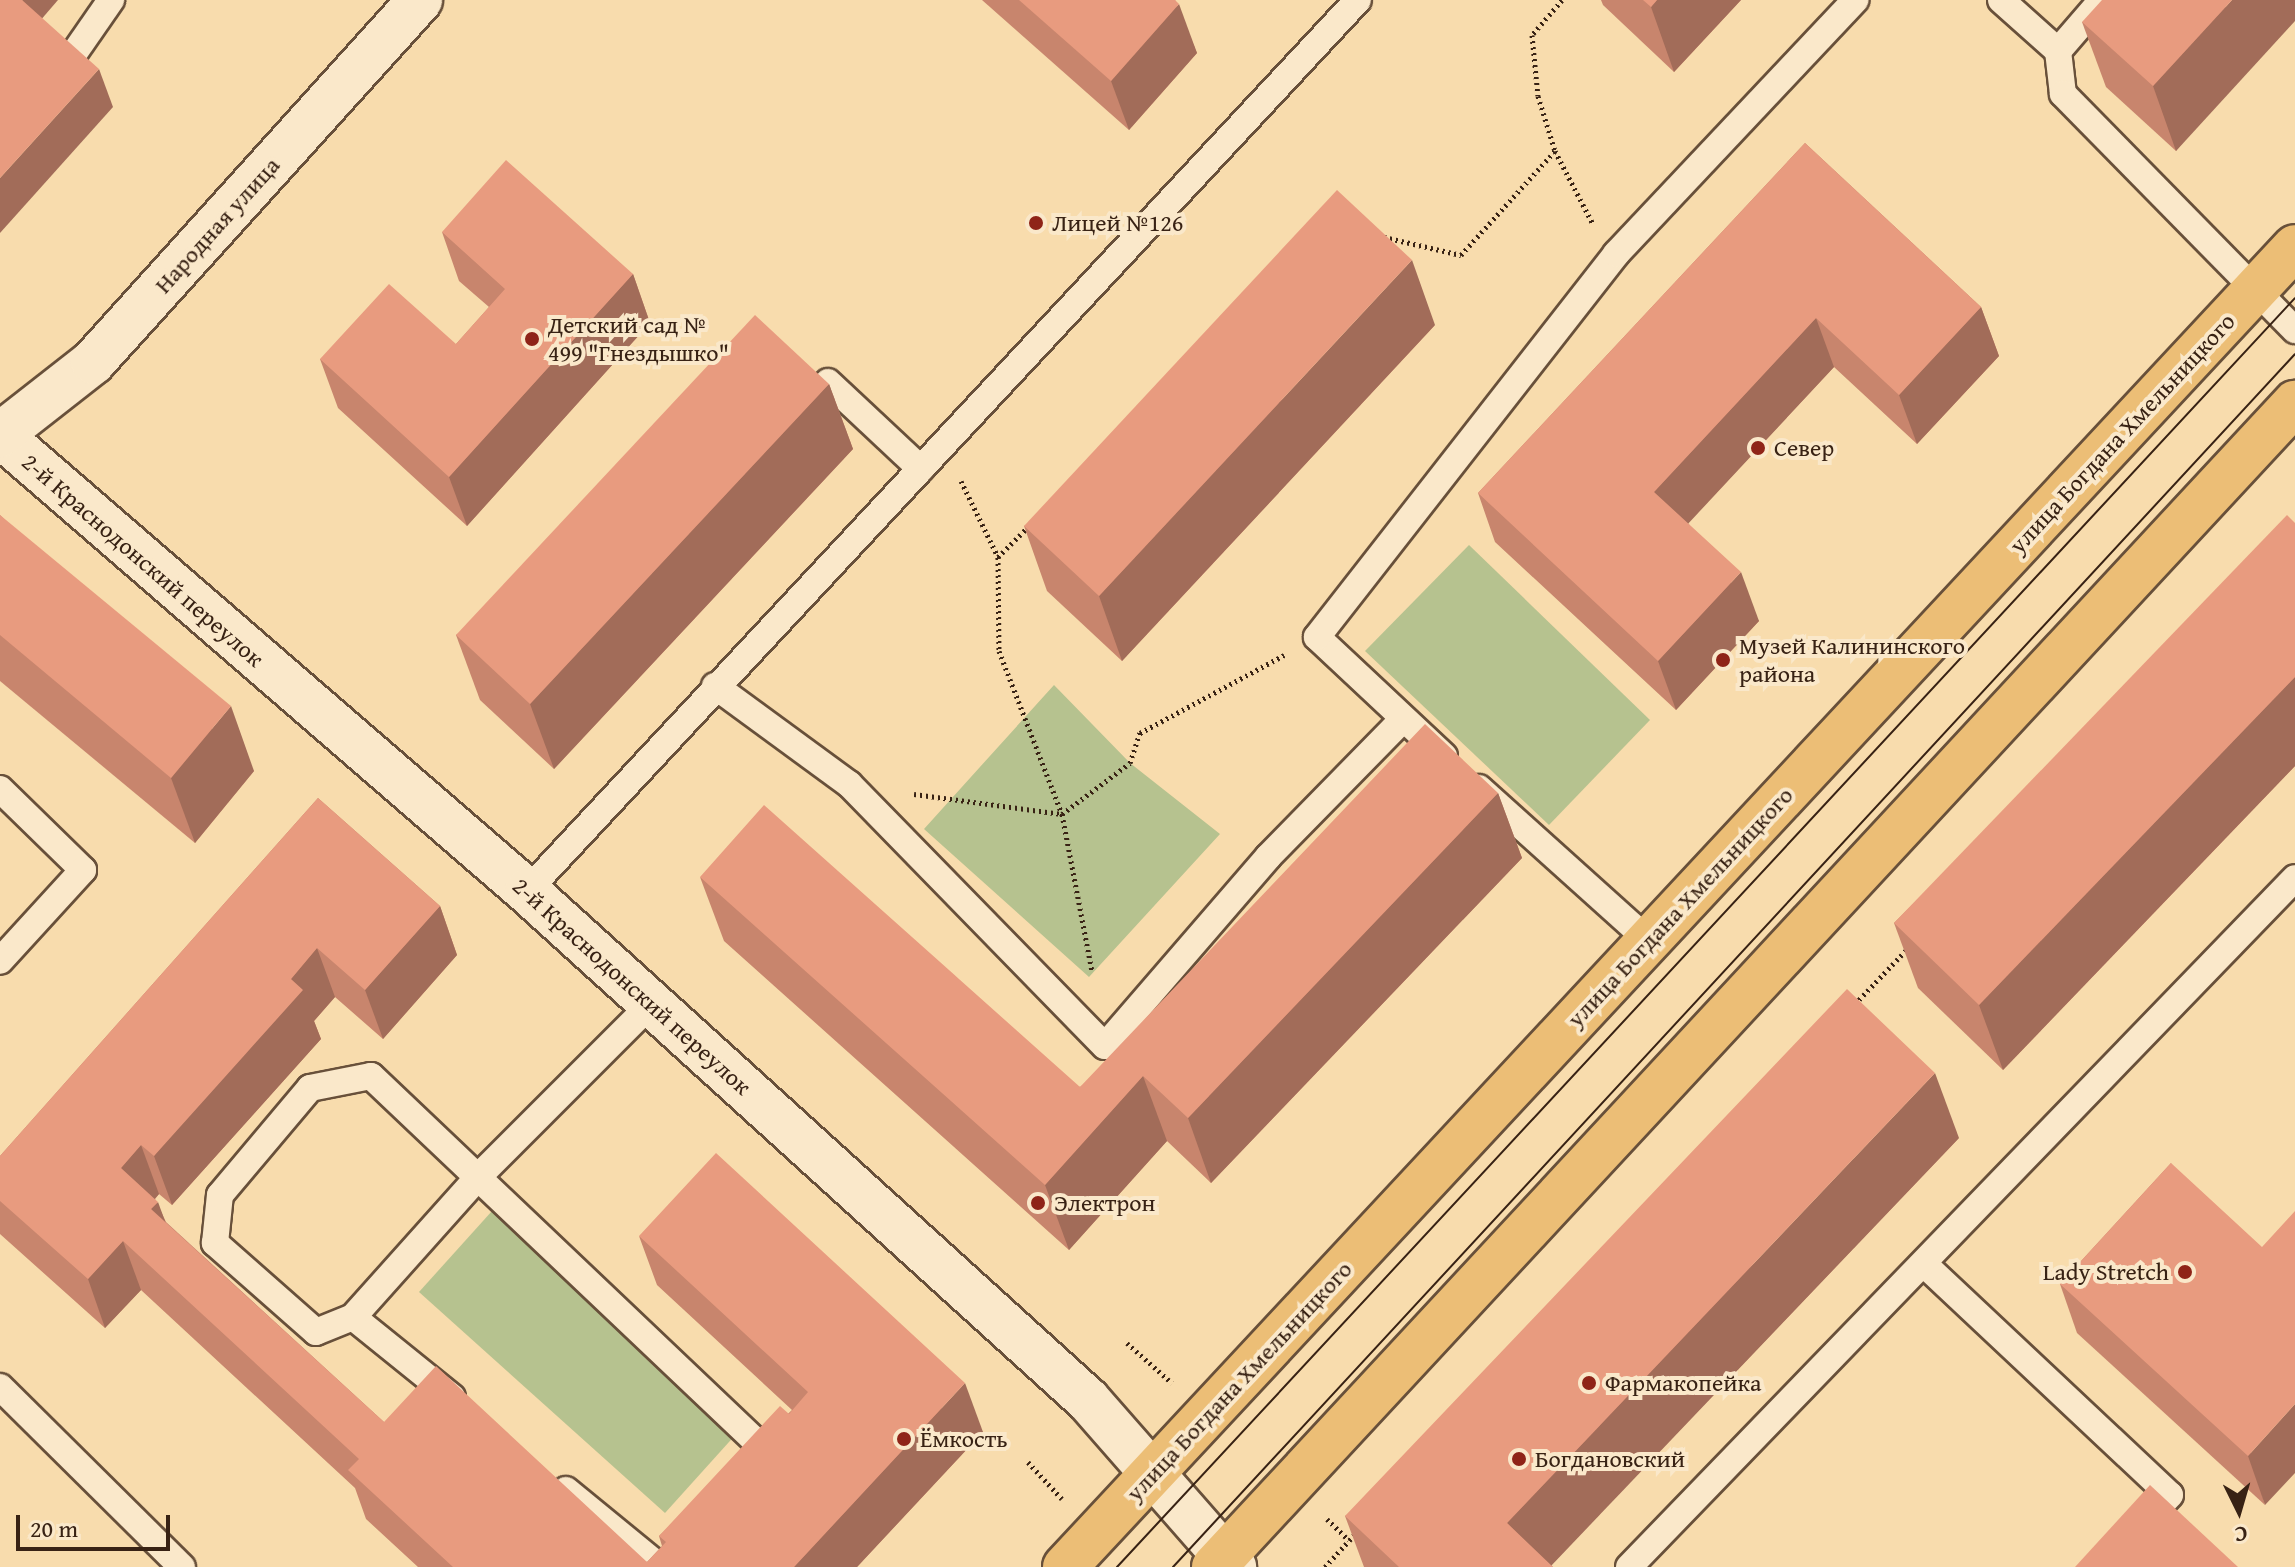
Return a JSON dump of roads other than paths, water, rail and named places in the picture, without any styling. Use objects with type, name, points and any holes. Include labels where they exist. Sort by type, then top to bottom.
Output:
[{"type":"highway","name":"улица Богдана Хмельницкого","points":[[1065,1567],[2295,247]]},
{"type":"highway","points":[[1224,1564],[2295,403]]},
{"type":"street","name":"Народная улица","points":[[0,435],[93,362],[420,0]]},
{"type":"street","name":"2-й Краснодонский переулок","points":[[0,435],[527,891],[1088,1400],[1224,1564]]},
{"type":"lane","points":[[40,106],[111,0]]},
{"type":"lane","points":[[527,891],[1358,0]]},
{"type":"lane","points":[[1649,941],[1317,637],[1616,254],[1855,0]]},
{"type":"lane","points":[[2001,0],[2058,51],[2063,94],[2295,330]]},
{"type":"lane","points":[[2058,51],[2102,0]]},
{"type":"lane","points":[[828,382],[921,469]]},
{"type":"lane","points":[[715,686],[849,784],[1105,1046],[1268,857],[1403,719]]},
{"type":"lane","points":[[0,789],[83,870],[0,961]]},
{"type":"lane","points":[[1629,1567],[2295,878]]},
{"type":"lane","points":[[651,1004],[479,1176],[353,1317],[316,1332],[215,1243],[220,1195],[310,1088],[371,1076],[479,1176],[765,1450],[734,1485]]},
{"type":"lane","points":[[1924,1264],[2170,1495],[2101,1567]]},
{"type":"lane","points":[[353,1317],[477,1417]]},
{"type":"lane","points":[[0,1387],[182,1567]]},
{"type":"lane","points":[[538,1467],[660,1567],[682,1544]]},
{"type":"tram line","points":[[1117,1567],[2295,298]]},
{"type":"tram line","points":[[1173,1567],[2295,354]]},
{"type":"place","name":"Лицей №126","points":[[1036,223]]},
{"type":"place","name":"Детский сад № 499 \"Гнездышко\"","points":[[532,339]]},
{"type":"place","name":"Север","points":[[1758,448]]},
{"type":"place","name":"Музей Калининского района","points":[[1723,660]]},
{"type":"place","name":"Электрон","points":[[1038,1203]]},
{"type":"place","name":"Lady Stretch","points":[[2185,1272]]},
{"type":"place","name":"Фармакопейка","points":[[1589,1383]]},
{"type":"place","name":"Ёмкость","points":[[904,1439]]},
{"type":"place","name":"Богдановский","points":[[1519,1459]]}]
